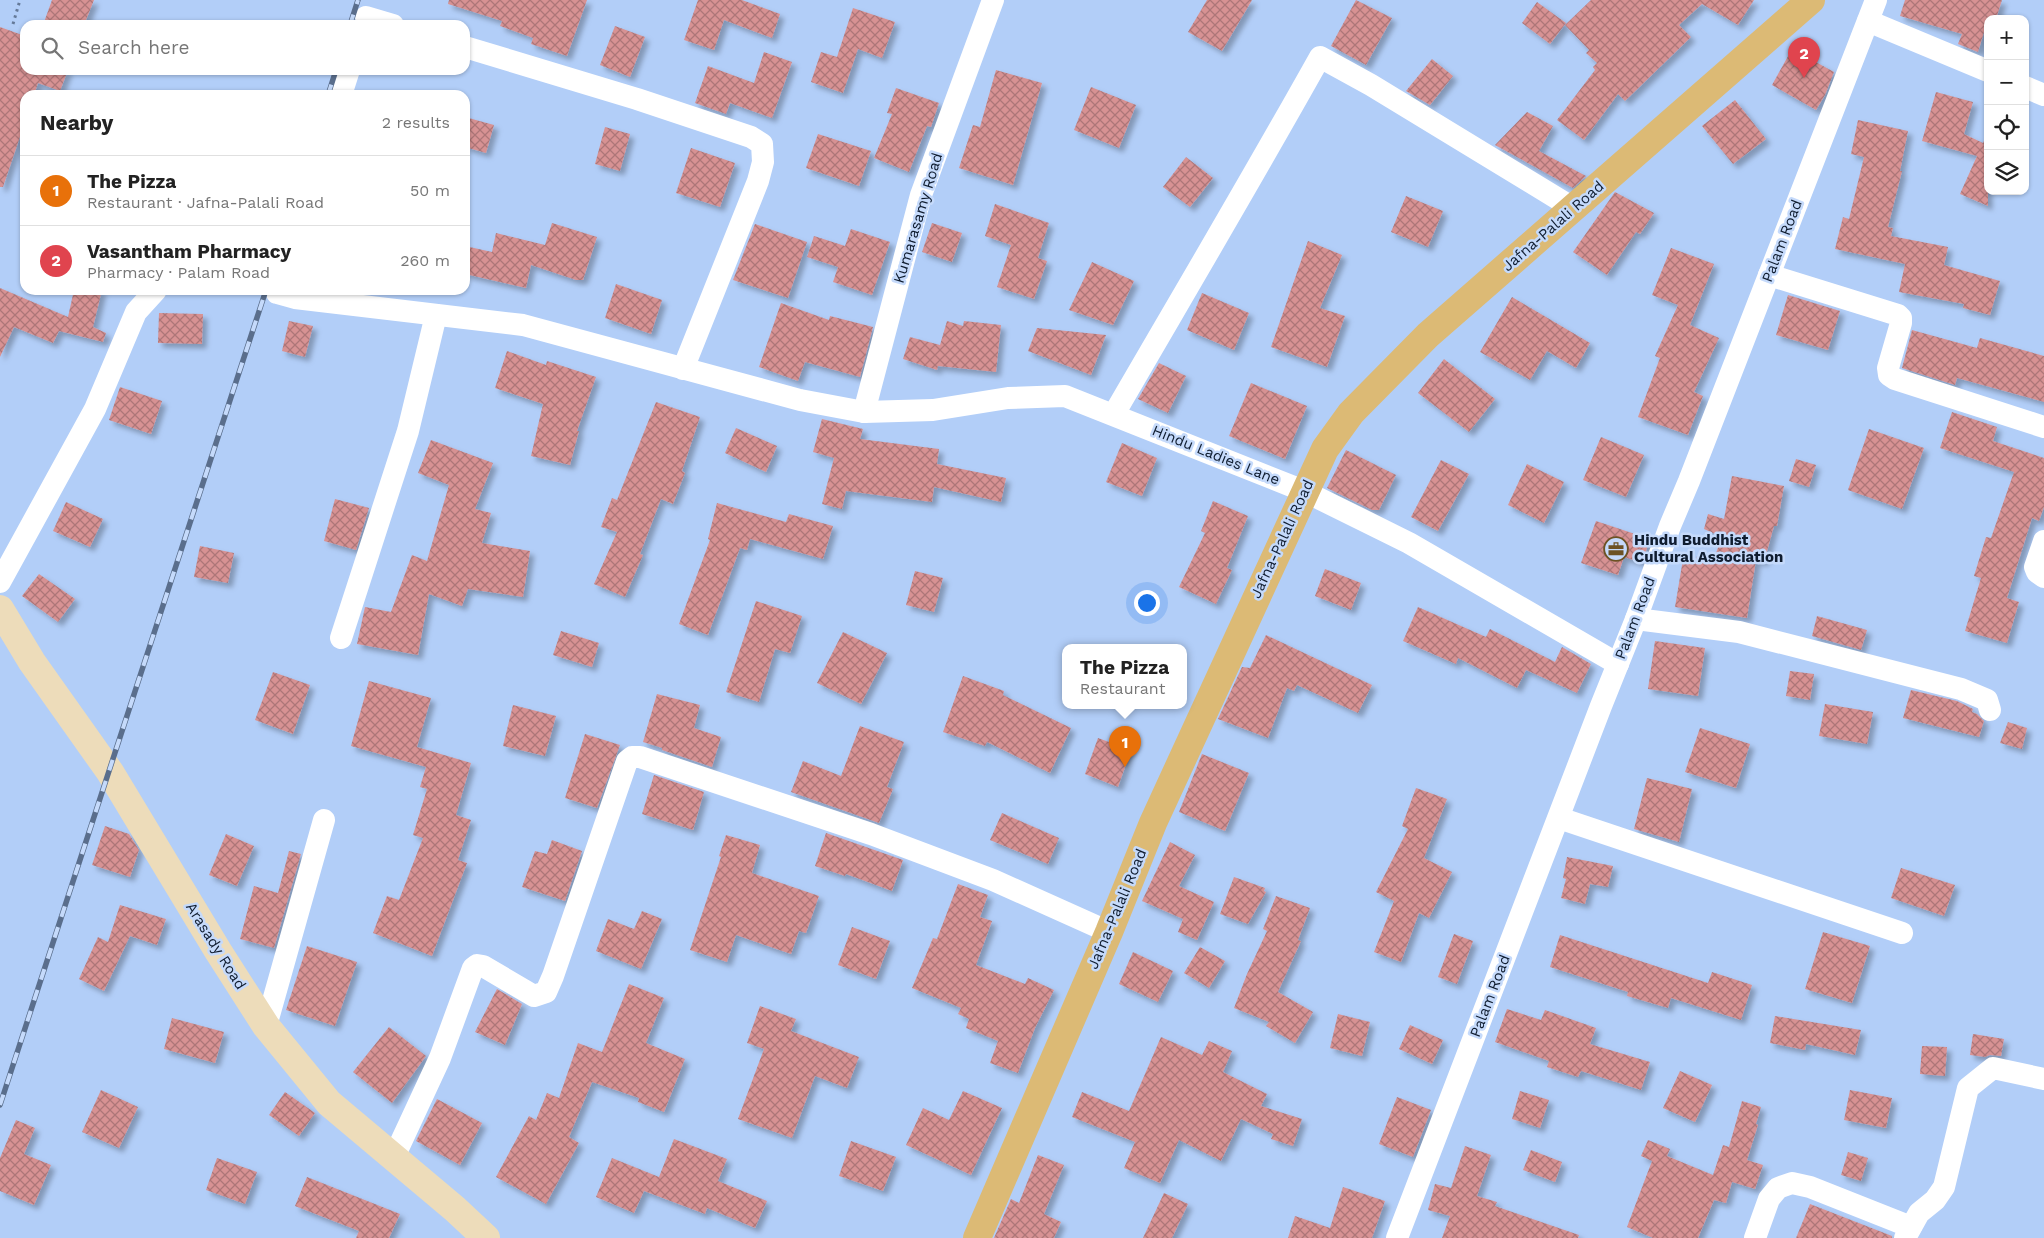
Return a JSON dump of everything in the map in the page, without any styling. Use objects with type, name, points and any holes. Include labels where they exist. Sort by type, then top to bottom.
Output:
[{"type":"main road","name":"Jafna-Palali Road","points":[[977,1238],[1109,932],[1153,823],[1324,449],[1351,413],[1428,336],[1811,0]]},
{"type":"main road","name":"Arasady Road","points":[[0,609],[32,662],[110,772],[218,951],[266,1026],[329,1102],[455,1208],[486,1238]]},
{"type":"street","name":"Kumarasamy Road","points":[[864,412],[922,195],[993,0]]},
{"type":"street","name":"Palam Road","points":[[1397,1238],[1636,619],[1670,526],[1690,481],[1876,0]]},
{"type":"street","points":[[367,14],[381,20]]},
{"type":"street","points":[[1868,21],[1984,68]]},
{"type":"street","points":[[470,49],[751,136],[762,144],[763,162],[758,181],[683,369]]},
{"type":"street","points":[[1114,414],[1228,216],[1262,161],[1320,57],[1371,85],[1573,208]]},
{"type":"street","points":[[343,90],[347,75]]},
{"type":"street","points":[[2029,89],[2044,95]]},
{"type":"street","points":[[1769,275],[1898,315],[1901,318],[1901,324],[1888,368],[1889,375],[1895,379],[2044,427]]},
{"type":"street","points":[[0,582],[95,409],[136,312],[151,295]]},
{"type":"street","name":"Hindu Ladies Lane","points":[[287,295],[295,298],[524,325],[800,400],[864,412],[933,410],[1008,398],[1065,396],[1304,491],[1409,544],[1618,664]]},
{"type":"street","points":[[341,638],[408,431],[436,315]]},
{"type":"street","points":[[2044,541],[2035,567],[2037,572],[2044,577]]},
{"type":"street","points":[[1636,619],[1739,632],[1861,662],[1961,689],[1987,700],[1990,710]]},
{"type":"street","points":[[394,1157],[440,1058],[473,968],[477,965],[483,966],[534,996],[546,992],[627,761],[632,757],[640,757],[871,834],[993,880],[1109,932]]},
{"type":"street","points":[[1559,818],[1902,933]]},
{"type":"street","points":[[266,1026],[324,820]]},
{"type":"street","points":[[1755,1238],[1769,1200],[1778,1188],[1792,1183],[1810,1187],[1908,1232],[1919,1212],[1935,1200],[1944,1187],[1968,1088],[1994,1068],[2044,1079]]},
{"type":"path","points":[[13,24],[20,0]]},
{"type":"building","points":[[52,0],[94,0],[86,20],[45,20]]},
{"type":"building","points":[[449,0],[587,0],[567,56],[531,44],[533,38],[500,26],[502,21],[448,4]]},
{"type":"building","points":[[698,0],[742,0],[780,14],[772,38],[724,20],[714,50],[684,40]]},
{"type":"building","points":[[1207,0],[1252,0],[1222,51],[1188,32]]},
{"type":"building","points":[[1356,0],[1392,18],[1366,65],[1331,46]]},
{"type":"building","points":[[1591,0],[1754,0],[1738,25],[1702,4],[1679,25],[1691,37],[1625,101],[1618,94],[1584,140],[1557,120],[1595,70],[1593,67],[1597,63],[1586,53],[1589,50],[1565,25]]},
{"type":"building","points":[[1905,0],[2002,0],[1997,15],[1984,15],[1984,32],[1978,52],[1958,44],[1962,34],[1900,16]]},
{"type":"building","points":[[1537,2],[1566,23],[1550,44],[1522,23]]},
{"type":"building","points":[[853,8],[895,22],[882,58],[858,49],[843,93],[811,82],[821,52],[837,57]]},
{"type":"building","points":[[615,26],[645,37],[630,77],[600,65]]},
{"type":"building","points":[[0,27],[20,34],[20,75],[66,75],[60,90],[38,83],[36,90],[20,90],[20,137],[3,187],[0,187]]},
{"type":"building","points":[[1792,49],[1834,72],[1825,95],[1816,110],[1772,85]]},
{"type":"building","points":[[764,52],[792,62],[772,118],[730,103],[726,114],[695,103],[708,66],[754,83]]},
{"type":"building","points":[[1432,59],[1453,76],[1430,105],[1406,91]]},
{"type":"building","points":[[996,70],[1042,83],[1013,185],[959,168],[973,125],[980,127]]},
{"type":"building","points":[[1091,87],[1136,105],[1119,148],[1074,130]]},
{"type":"building","points":[[896,88],[939,103],[931,127],[927,126],[909,172],[874,158],[892,114],[887,113]]},
{"type":"building","points":[[1936,92],[1973,102],[1964,134],[1983,143],[1984,141],[1984,195],[1988,195],[1988,206],[1960,194],[1977,156],[1922,141]]},
{"type":"building","points":[[1735,100],[1766,139],[1733,164],[1702,126]]},
{"type":"building","points":[[1527,112],[1553,126],[1539,151],[1586,176],[1573,188],[1495,145]]},
{"type":"building","points":[[470,118],[494,125],[486,153],[470,148]]},
{"type":"building","points":[[1858,120],[1908,131],[1900,171],[1902,171],[1888,227],[1893,228],[1891,236],[1948,247],[1944,265],[2000,281],[1990,315],[1963,308],[1964,304],[1899,292],[1905,264],[1835,249],[1843,217],[1849,219],[1864,157],[1851,154]]},
{"type":"building","points":[[605,127],[630,134],[620,171],[595,164]]},
{"type":"building","points":[[818,134],[871,151],[859,186],[806,168]]},
{"type":"building","points":[[691,148],[735,163],[720,207],[676,193]]},
{"type":"building","points":[[1186,157],[1213,178],[1190,207],[1163,187]]},
{"type":"building","points":[[1615,192],[1654,213],[1640,234],[1636,232],[1607,275],[1573,252]]},
{"type":"building","points":[[1406,196],[1443,211],[1428,247],[1391,232]]},
{"type":"building","points":[[995,204],[1049,223],[1038,258],[1047,261],[1034,299],[997,287],[1011,245],[985,236]]},
{"type":"building","points":[[552,223],[597,237],[583,280],[576,280],[531,265],[526,288],[470,275],[470,247],[492,252],[496,233],[545,245]]},
{"type":"building","points":[[932,223],[962,233],[952,262],[922,252]]},
{"type":"building","points":[[755,224],[807,242],[788,298],[733,280]]},
{"type":"building","points":[[851,229],[890,242],[872,295],[833,282],[838,267],[807,257],[814,236],[845,246]]},
{"type":"building","points":[[1308,241],[1342,255],[1320,308],[1345,316],[1327,367],[1271,347]]},
{"type":"building","points":[[1671,248],[1714,264],[1690,325],[1719,338],[1694,392],[1703,396],[1688,435],[1638,417],[1660,358],[1655,356],[1678,305],[1652,295]]},
{"type":"building","points":[[1092,262],[1134,281],[1113,325],[1069,310]]},
{"type":"building","points":[[616,284],[662,300],[651,334],[605,318]]},
{"type":"building","points":[[0,288],[68,317],[73,295],[101,295],[93,327],[106,333],[103,342],[59,331],[53,343],[14,327],[0,357]]},
{"type":"building","points":[[1202,293],[1249,313],[1234,350],[1187,330]]},
{"type":"building","points":[[1788,295],[1840,311],[1828,350],[1776,335]]},
{"type":"building","points":[[1512,297],[1590,343],[1576,368],[1547,351],[1530,380],[1480,352]]},
{"type":"building","points":[[781,303],[829,320],[830,316],[873,327],[860,377],[805,362],[798,381],[759,367]]},
{"type":"building","points":[[159,313],[203,314],[202,344],[158,343]]},
{"type":"building","points":[[289,321],[313,326],[305,357],[282,351]]},
{"type":"building","points":[[947,321],[963,326],[964,321],[1001,325],[996,372],[938,366],[937,370],[903,359],[910,337],[940,345]]},
{"type":"building","points":[[1037,328],[1106,335],[1091,375],[1028,351]]},
{"type":"building","points":[[1912,330],[1977,348],[1980,338],[2044,356],[2044,402],[1957,378],[1955,385],[1902,368]]},
{"type":"building","points":[[507,351],[546,365],[547,361],[596,377],[577,431],[579,431],[570,465],[531,456],[543,404],[495,388]]},
{"type":"building","points":[[1444,359],[1495,399],[1469,432],[1418,393]]},
{"type":"building","points":[[1159,363],[1186,376],[1168,413],[1138,399]]},
{"type":"building","points":[[1251,383],[1307,406],[1285,459],[1229,436]]},
{"type":"building","points":[[120,387],[162,401],[151,434],[109,420]]},
{"type":"building","points":[[656,402],[700,417],[682,471],[685,473],[673,504],[661,499],[640,554],[643,555],[625,597],[594,584],[617,532],[601,527],[612,498],[617,500]]},
{"type":"building","points":[[1952,412],[1997,427],[1993,441],[2044,458],[2044,507],[2039,521],[2032,518],[2007,598],[2019,602],[2007,643],[1965,631],[1981,578],[1974,576],[1986,537],[1991,538],[2014,472],[1940,448]]},
{"type":"building","points":[[822,419],[863,429],[860,439],[939,449],[937,464],[1006,478],[1001,502],[934,487],[932,502],[846,491],[842,509],[822,504],[834,458],[813,452]]},
{"type":"building","points":[[736,428],[777,446],[766,472],[725,453]]},
{"type":"building","points":[[1869,429],[1924,448],[1902,509],[1848,490]]},
{"type":"building","points":[[1601,437],[1644,455],[1626,497],[1583,480]]},
{"type":"building","points":[[431,440],[493,463],[475,509],[491,513],[482,543],[530,551],[523,597],[468,589],[462,606],[429,594],[418,655],[357,644],[365,607],[391,612],[412,555],[427,561],[449,485],[418,473]]},
{"type":"building","points":[[1122,443],[1157,458],[1142,496],[1106,482]]},
{"type":"building","points":[[1346,450],[1396,475],[1379,510],[1372,510],[1327,488]]},
{"type":"building","points":[[1796,459],[1816,465],[1809,487],[1789,481]]},
{"type":"building","points":[[1441,460],[1469,474],[1438,531],[1411,517]]},
{"type":"building","points":[[1527,464],[1564,482],[1544,523],[1508,505]]},
{"type":"building","points":[[1732,476],[1784,486],[1777,526],[1774,526],[1764,562],[1756,560],[1747,618],[1675,607],[1683,559],[1696,561],[1697,556],[1713,561],[1722,537],[1704,529],[1708,514],[1724,519]]},
{"type":"building","points":[[335,499],[369,508],[356,550],[324,541]]},
{"type":"building","points":[[1213,501],[1248,516],[1227,568],[1232,570],[1216,604],[1179,587],[1205,533],[1201,531]]},
{"type":"building","points":[[66,502],[103,519],[90,547],[53,531]]},
{"type":"building","points":[[717,503],[786,522],[789,514],[833,526],[823,559],[750,539],[747,550],[740,548],[708,635],[679,624],[710,540],[708,539]]},
{"type":"building","points":[[1596,521],[1650,539],[1642,563],[1624,557],[1618,575],[1581,563]]},
{"type":"building","points":[[200,546],[234,553],[228,583],[194,577]]},
{"type":"building","points":[[1325,569],[1361,583],[1351,610],[1315,596]]},
{"type":"building","points":[[915,571],[943,578],[934,612],[906,605]]},
{"type":"building","points":[[39,574],[75,599],[58,622],[22,596]]},
{"type":"building","points":[[756,601],[802,616],[790,653],[775,649],[759,702],[726,692]]},
{"type":"building","points":[[1418,607],[1486,637],[1490,629],[1555,662],[1562,647],[1591,664],[1577,693],[1526,670],[1517,688],[1458,658],[1456,664],[1403,641]]},
{"type":"building","points":[[1817,616],[1867,630],[1861,650],[1812,636]]},
{"type":"building","points":[[561,631],[599,643],[592,667],[553,655]]},
{"type":"building","points":[[843,632],[887,653],[861,704],[817,683]]},
{"type":"building","points":[[1266,635],[1372,685],[1358,713],[1297,685],[1294,691],[1287,688],[1268,738],[1218,719],[1242,667],[1250,668]]},
{"type":"building","points":[[1655,641],[1705,648],[1698,696],[1648,689]]},
{"type":"building","points":[[1790,671],[1814,674],[1810,700],[1786,696]]},
{"type":"building","points":[[273,672],[310,685],[293,734],[255,720]]},
{"type":"building","points":[[963,676],[1004,691],[1003,695],[1071,728],[1050,773],[987,742],[985,746],[943,732]]},
{"type":"building","points":[[369,681],[431,698],[417,747],[471,763],[456,815],[471,820],[458,860],[467,863],[432,956],[373,933],[387,896],[399,900],[423,838],[413,835],[427,789],[420,787],[426,767],[351,746]]},
{"type":"building","points":[[1911,690],[1957,701],[1973,709],[1972,712],[1984,721],[1979,737],[1903,718]]},
{"type":"building","points":[[657,694],[700,705],[694,728],[721,737],[712,767],[643,742]]},
{"type":"building","points":[[1825,704],[1873,712],[1867,744],[1819,736]]},
{"type":"building","points":[[513,705],[556,716],[545,756],[503,746]]},
{"type":"building","points":[[2008,722],[2027,728],[2022,749],[2000,743]]},
{"type":"building","points":[[860,726],[904,742],[887,787],[893,789],[879,823],[791,792],[803,761],[841,776]]},
{"type":"building","points":[[1700,728],[1750,744],[1736,788],[1685,772]]},
{"type":"building","points":[[585,734],[620,745],[597,808],[565,798]]},
{"type":"building","points":[[1098,738],[1131,750],[1118,787],[1085,774]]},
{"type":"building","points":[[1202,754],[1249,773],[1225,831],[1179,812]]},
{"type":"building","points":[[654,775],[704,792],[693,830],[642,814]]},
{"type":"building","points":[[1647,778],[1692,789],[1679,842],[1634,829]]},
{"type":"building","points":[[1416,788],[1447,799],[1424,858],[1452,872],[1429,918],[1419,913],[1401,962],[1374,952],[1394,901],[1376,892],[1408,829],[1402,826]]},
{"type":"building","points":[[1002,813],[1059,838],[1048,864],[990,840]]},
{"type":"building","points":[[105,826],[129,834],[139,850],[130,877],[92,865]]},
{"type":"building","points":[[826,833],[903,860],[892,891],[846,874],[845,876],[815,866]]},
{"type":"building","points":[[226,834],[254,846],[237,886],[209,875]]},
{"type":"building","points":[[726,835],[760,845],[752,873],[819,896],[806,933],[799,931],[791,954],[736,935],[727,962],[690,950],[721,857],[719,856]]},
{"type":"building","points":[[552,840],[582,851],[565,901],[522,887],[535,851],[547,854]]},
{"type":"building","points":[[1170,842],[1195,855],[1179,886],[1214,902],[1197,940],[1178,932],[1183,919],[1142,901]]},
{"type":"building","points":[[289,851],[301,854],[274,948],[240,939],[254,886],[278,893]]},
{"type":"building","points":[[1567,857],[1613,866],[1608,887],[1590,884],[1585,904],[1561,898],[1566,879],[1563,878]]},
{"type":"building","points":[[1901,868],[1955,885],[1944,916],[1891,898]]},
{"type":"building","points":[[1234,877],[1265,888],[1264,891],[1266,892],[1248,924],[1220,914]]},
{"type":"building","points":[[958,884],[988,895],[980,917],[992,921],[976,965],[1025,984],[1028,978],[1054,990],[1035,1028],[1018,1073],[990,1063],[998,1041],[966,1028],[969,1019],[958,1014],[961,1008],[912,988],[933,938],[937,939]]},
{"type":"building","points":[[1276,896],[1310,908],[1298,940],[1301,941],[1278,992],[1313,1012],[1295,1043],[1266,1026],[1269,1022],[1234,1008],[1267,931],[1263,929]]},
{"type":"building","points":[[120,905],[166,919],[157,945],[130,936],[104,991],[79,979],[98,937],[108,942]]},
{"type":"building","points":[[642,911],[662,919],[641,969],[596,951],[608,919],[634,929]]},
{"type":"building","points":[[852,927],[890,941],[876,979],[838,965]]},
{"type":"building","points":[[1823,932],[1870,946],[1852,1003],[1805,989]]},
{"type":"building","points":[[1454,934],[1473,941],[1457,984],[1438,977]]},
{"type":"building","points":[[1560,935],[1708,983],[1712,972],[1752,985],[1741,1020],[1671,998],[1668,1008],[1627,996],[1628,992],[1550,967]]},
{"type":"building","points":[[307,946],[357,962],[335,1026],[286,1010]]},
{"type":"building","points":[[1200,947],[1225,961],[1209,988],[1184,973]]},
{"type":"building","points":[[1133,952],[1173,971],[1158,1002],[1119,984]]},
{"type":"building","points":[[629,984],[664,998],[646,1043],[685,1059],[664,1112],[638,1102],[639,1098],[592,1082],[569,1137],[579,1143],[546,1204],[496,1177],[529,1116],[536,1120],[547,1093],[559,1098],[578,1043],[602,1052]]},
{"type":"building","points":[[497,989],[522,1004],[505,1045],[475,1032]]},
{"type":"building","points":[[760,1006],[796,1019],[791,1031],[859,1057],[847,1088],[815,1076],[792,1138],[738,1119],[764,1049],[747,1043]]},
{"type":"building","points":[[1507,1009],[1541,1020],[1545,1010],[1596,1028],[1590,1044],[1650,1062],[1641,1090],[1581,1071],[1578,1077],[1547,1067],[1549,1061],[1495,1042]]},
{"type":"building","points":[[1338,1014],[1370,1022],[1362,1056],[1330,1048]]},
{"type":"building","points":[[1775,1016],[1861,1030],[1855,1055],[1806,1044],[1805,1050],[1770,1043]]},
{"type":"building","points":[[172,1018],[224,1032],[215,1063],[164,1049]]},
{"type":"building","points":[[1410,1025],[1443,1040],[1432,1064],[1399,1049]]},
{"type":"building","points":[[389,1027],[426,1056],[392,1103],[353,1072]]},
{"type":"building","points":[[1973,1034],[2004,1039],[2001,1056],[1990,1055],[1985,1057],[1970,1055]]},
{"type":"building","points":[[1161,1037],[1202,1055],[1209,1041],[1232,1051],[1223,1072],[1267,1094],[1261,1106],[1302,1119],[1293,1146],[1271,1139],[1273,1134],[1241,1119],[1221,1161],[1179,1140],[1160,1183],[1124,1168],[1135,1142],[1072,1117],[1082,1092],[1129,1111]]},
{"type":"building","points":[[1922,1046],[1947,1047],[1945,1076],[1920,1074]]},
{"type":"building","points":[[1680,1071],[1712,1085],[1695,1122],[1663,1108]]},
{"type":"building","points":[[101,1090],[138,1107],[119,1148],[82,1132]]},
{"type":"building","points":[[1850,1090],[1892,1098],[1886,1128],[1844,1120]]},
{"type":"building","points":[[963,1091],[1002,1108],[971,1175],[906,1145],[923,1108],[949,1120]]},
{"type":"building","points":[[1520,1091],[1549,1100],[1540,1128],[1512,1119]]},
{"type":"building","points":[[285,1092],[315,1113],[299,1136],[269,1115]]},
{"type":"building","points":[[1397,1097],[1431,1110],[1413,1157],[1379,1144]]},
{"type":"building","points":[[437,1099],[482,1123],[460,1165],[416,1141]]},
{"type":"building","points":[[1742,1101],[1761,1107],[1756,1124],[1758,1125],[1747,1160],[1763,1165],[1755,1189],[1732,1182],[1726,1203],[1714,1200],[1698,1238],[1653,1238],[1627,1227],[1652,1161],[1641,1156],[1648,1140],[1670,1149],[1667,1156],[1713,1175],[1723,1145],[1729,1147]]},
{"type":"building","points":[[16,1120],[35,1128],[24,1154],[51,1165],[34,1205],[0,1191],[0,1158]]},
{"type":"building","points":[[674,1139],[727,1159],[718,1181],[767,1201],[755,1228],[707,1208],[705,1214],[644,1191],[634,1213],[596,1197],[612,1158],[659,1177]]},
{"type":"building","points":[[851,1141],[896,1157],[883,1191],[839,1176]]},
{"type":"building","points":[[1465,1146],[1491,1155],[1477,1196],[1497,1202],[1495,1206],[1579,1235],[1578,1238],[1442,1238],[1450,1216],[1428,1210],[1435,1184],[1451,1188]]},
{"type":"building","points":[[1531,1150],[1562,1162],[1555,1182],[1523,1170]]},
{"type":"building","points":[[1848,1152],[1868,1158],[1861,1181],[1841,1175]]},
{"type":"building","points":[[1038,1155],[1064,1165],[1044,1214],[1061,1222],[1054,1238],[994,1238],[1011,1199],[1019,1203]]},
{"type":"building","points":[[217,1158],[257,1172],[245,1204],[206,1190]]},
{"type":"building","points":[[307,1177],[400,1214],[389,1238],[356,1238],[359,1231],[295,1206]]},
{"type":"building","points":[[1343,1187],[1385,1201],[1372,1238],[1288,1238],[1295,1216],[1330,1228]]},
{"type":"building","points":[[1164,1193],[1188,1204],[1172,1238],[1143,1238]]},
{"type":"building","points":[[1810,1204],[1892,1236],[1892,1238],[1796,1238]]},
{"type":"railway","points":[[352,20],[358,0]]},
{"type":"railway","points":[[330,90],[334,75]]},
{"type":"railway","points":[[0,1105],[264,295]]},
{"type":"place","name":"Vasantham Pharmacy","points":[[1804,78]]},
{"type":"place","name":"Hindu Buddhist Cultural Association","points":[[1616,549]]},
{"type":"place","name":"The Pizza","points":[[1125,767]]}]
